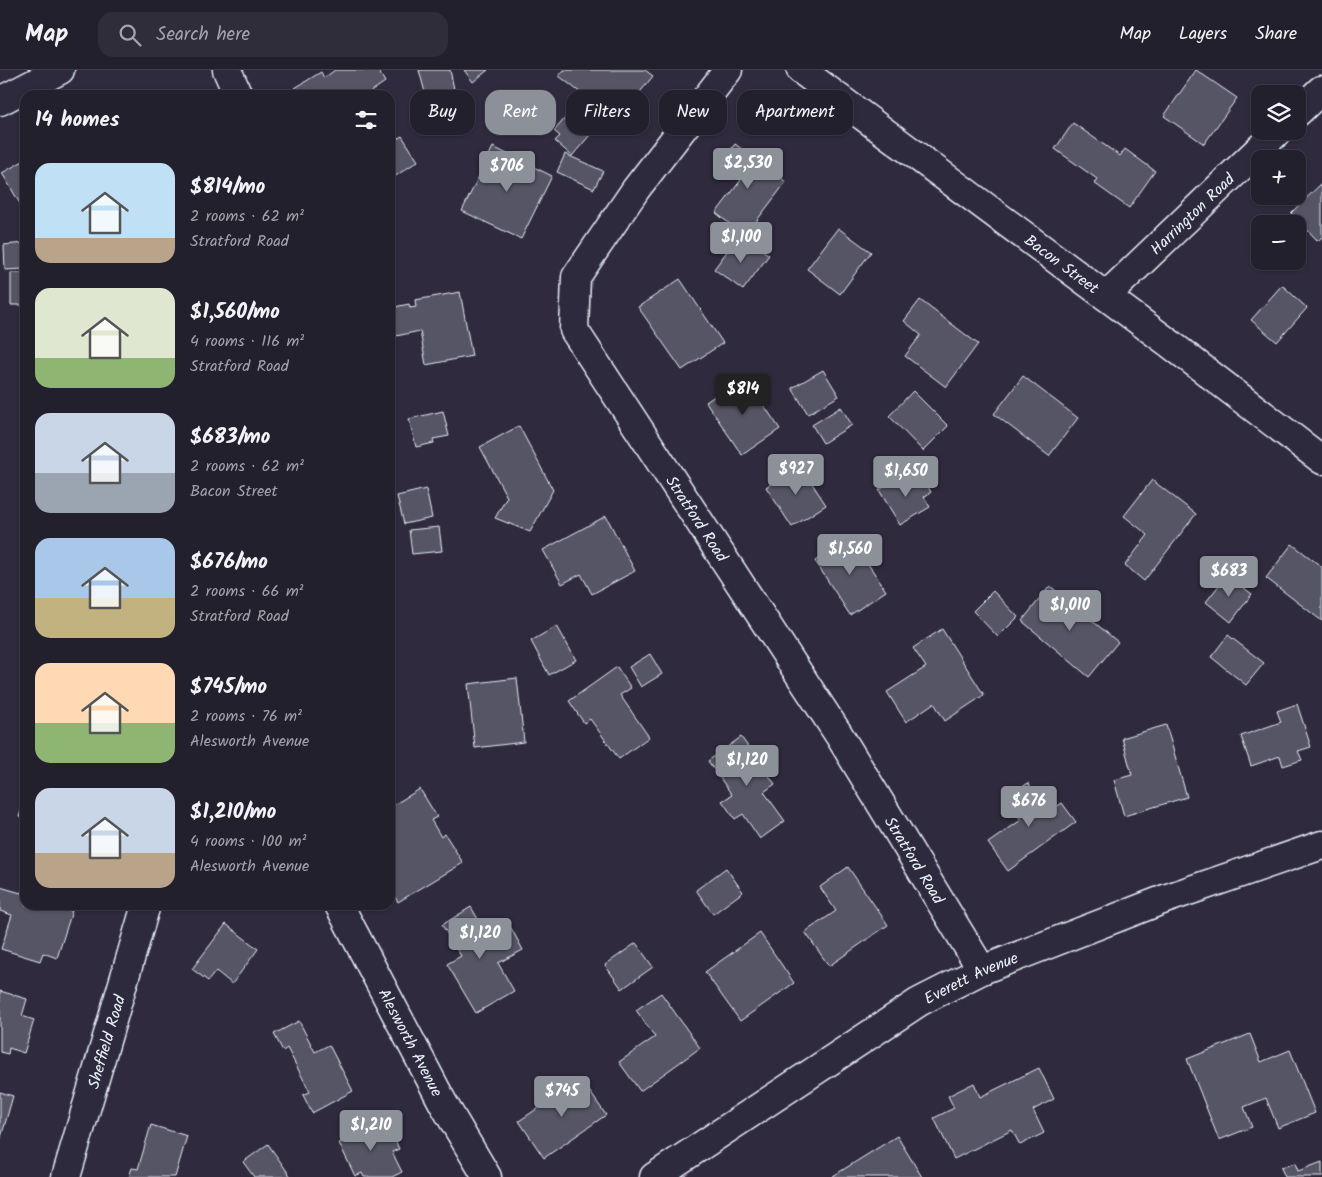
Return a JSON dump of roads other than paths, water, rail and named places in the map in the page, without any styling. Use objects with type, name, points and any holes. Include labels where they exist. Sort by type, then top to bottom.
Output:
[{"type":"street","points":[[21,90],[60,70]]},
{"type":"street","points":[[227,70],[236,90]]},
{"type":"street","name":"Stratford Road","points":[[728,70],[636,189],[576,277],[574,330],[838,735],[982,970]]},
{"type":"street","name":"Bacon Street","points":[[801,70],[1106,296],[1322,460]]},
{"type":"street","points":[[1306,104],[1321,90]]},
{"type":"street","points":[[0,101],[20,91]]},
{"type":"street","name":"Harrington Road","points":[[1106,296],[1269,140]]},
{"type":"street","name":"Everett Avenue","points":[[654,1177],[919,1002],[982,970],[1165,899],[1322,845]]},
{"type":"street","name":"Sheffield Road","points":[[66,1177],[145,910]]},
{"type":"street","name":"Alesworth Avenue","points":[[342,910],[443,1103],[487,1177]]}]
